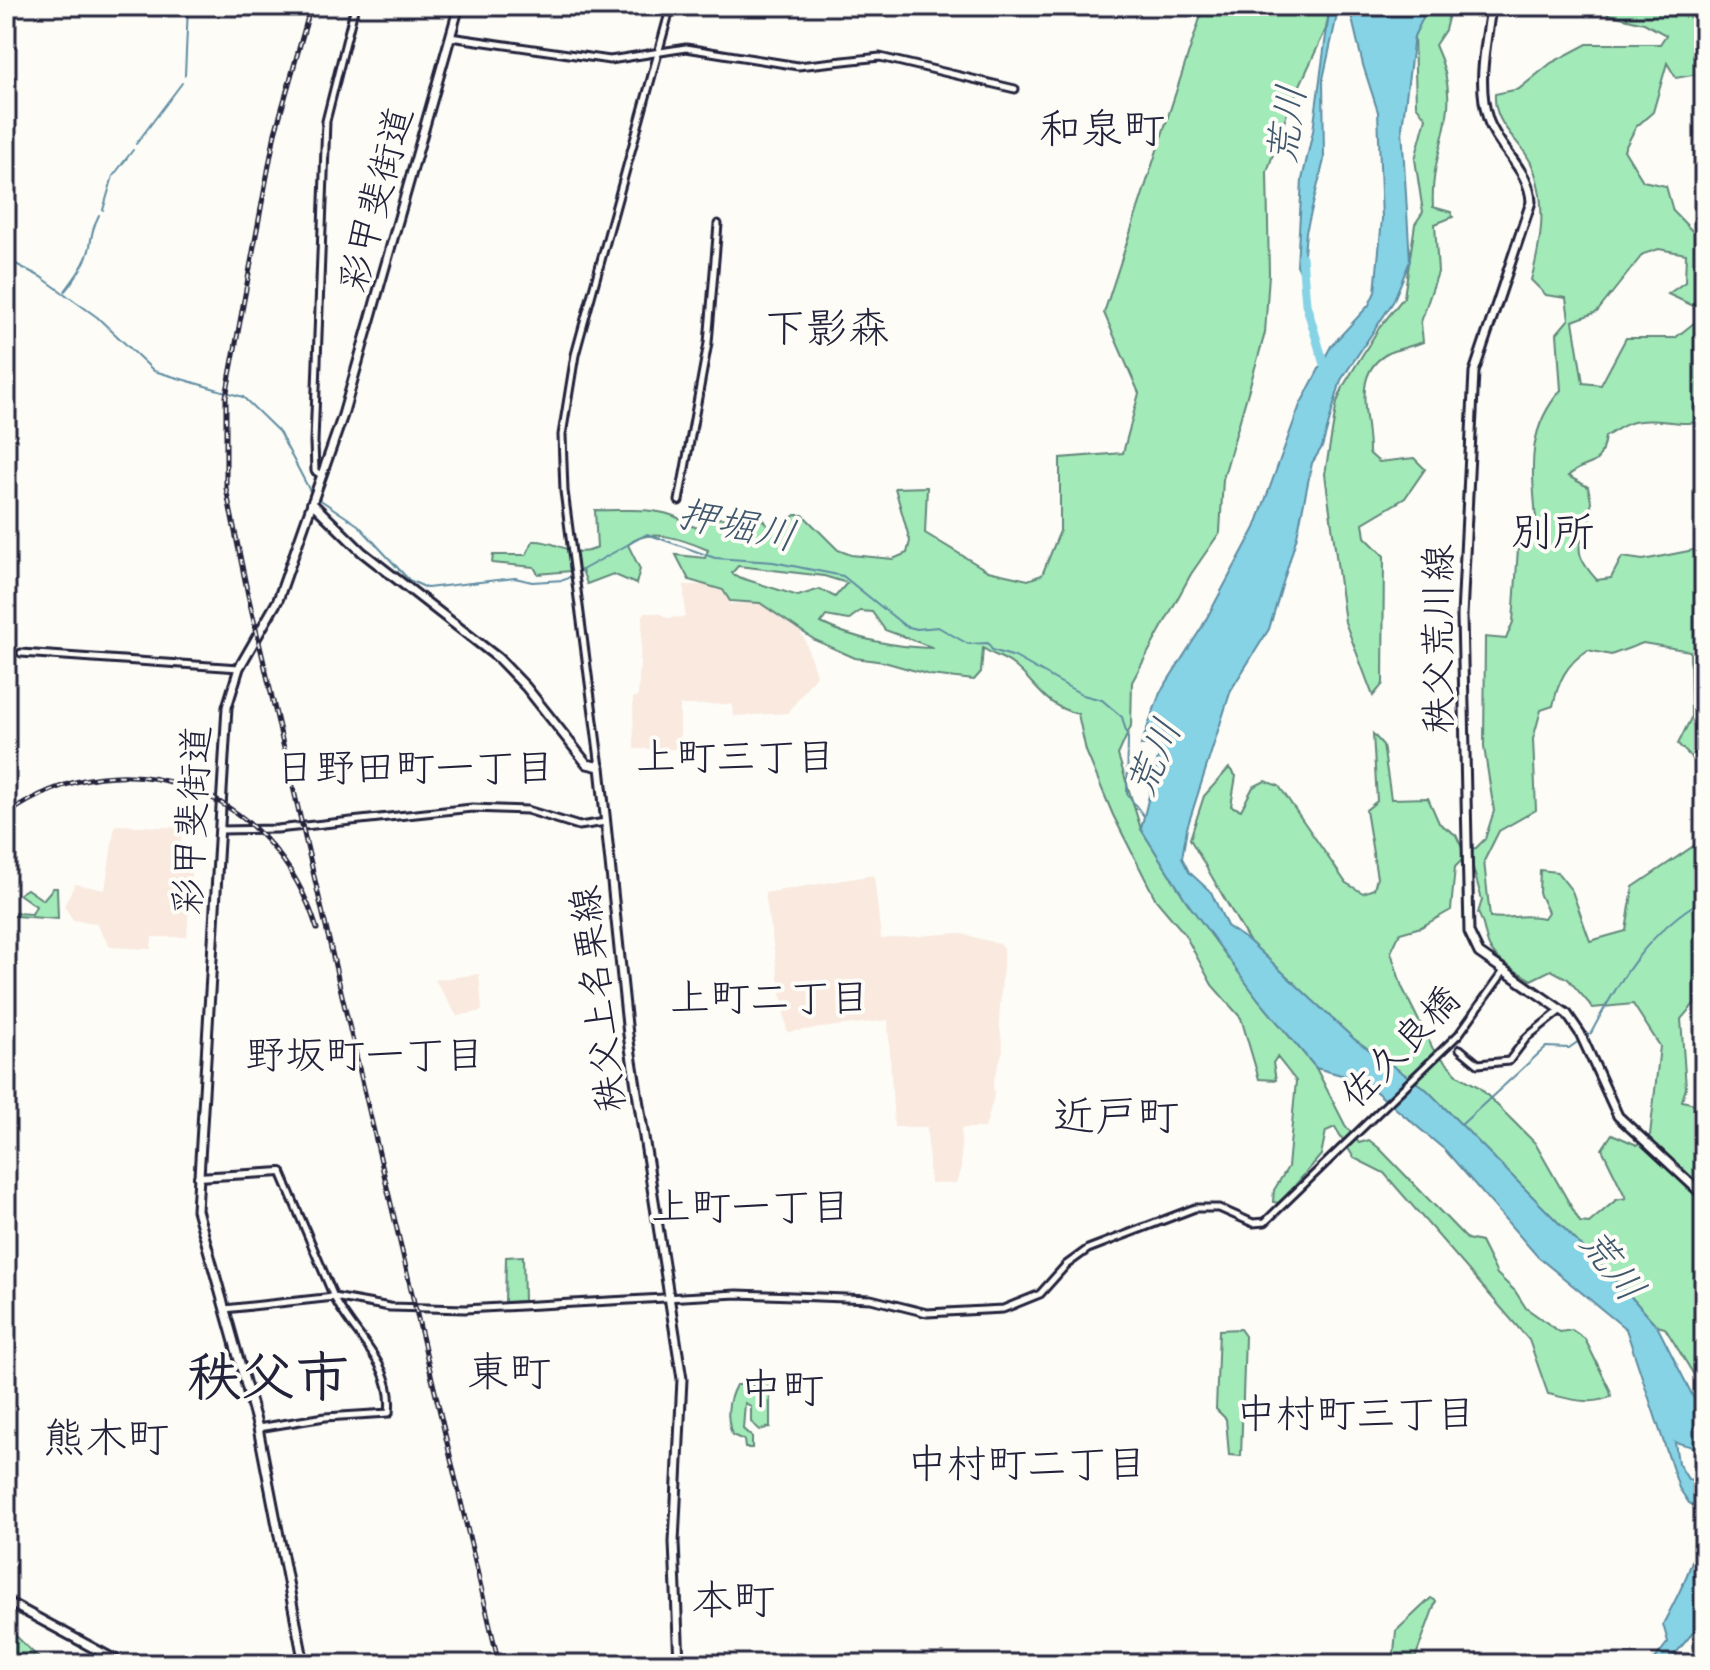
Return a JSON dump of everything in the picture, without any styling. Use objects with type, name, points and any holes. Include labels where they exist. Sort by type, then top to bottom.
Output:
[{"type":"main road","name":"彩甲斐街道","points":[[304,1664],[258,1428],[197,1210],[227,707],[239,668],[278,600],[320,479],[379,298],[459,6]]},
{"type":"main road","name":"秩父荒川線","points":[[1491,6],[1483,64],[1488,118],[1495,136],[1525,177],[1531,202],[1475,360],[1462,616],[1469,932],[1479,953],[1561,1010],[1580,1033],[1618,1116],[1704,1196]]},
{"type":"main road","points":[[313,500],[362,552],[498,658],[526,687],[587,764],[600,767]]},
{"type":"main road","name":"秩父上名栗線","points":[[600,767],[628,1035],[682,1379],[674,1532],[679,1664]]},
{"type":"main road","points":[[198,1177],[281,1172]]},
{"type":"main road","points":[[6,1601],[123,1664]]},
{"type":"street","points":[[320,479],[315,471],[314,442],[326,121],[355,6]]},
{"type":"street","points":[[600,767],[564,491],[565,406],[575,355],[671,6]]},
{"type":"street","points":[[450,37],[610,60],[686,48],[798,66],[880,57],[1015,89]]},
{"type":"street","points":[[679,501],[708,343],[718,224]]},
{"type":"street","points":[[21,653],[239,668]]},
{"type":"street","points":[[219,830],[277,829],[472,808],[527,810],[579,826],[606,822]]},
{"type":"street","name":"佐久良橋","points":[[670,1297],[842,1297],[881,1301],[927,1313],[1003,1309],[1040,1294],[1072,1259],[1088,1249],[1195,1208],[1219,1208],[1253,1223],[1265,1222],[1459,1034],[1504,971]]},
{"type":"street","points":[[1460,1049],[1478,1064],[1509,1061],[1527,1037],[1561,1010]]},
{"type":"street","points":[[258,1428],[325,1417],[389,1413],[391,1397],[377,1357],[344,1317],[334,1297],[281,1172]]},
{"type":"street","points":[[224,1309],[334,1297],[383,1307],[465,1309],[670,1297]]},
{"type":"shaded area","points":[[684,585],[723,585],[730,604],[760,603],[797,627],[805,640],[816,675],[788,713],[734,716],[732,704],[680,705],[680,749],[634,749],[633,698],[638,696],[643,613],[659,613],[667,618],[685,617]]},
{"type":"shaded area","points":[[115,825],[183,828],[179,855],[192,856],[187,937],[152,937],[151,949],[110,947],[96,923],[73,920],[64,906],[75,884],[105,890]]},
{"type":"shaded area","points":[[874,875],[881,939],[958,933],[1000,944],[1004,948],[999,1021],[1003,1050],[993,1082],[994,1096],[985,1128],[961,1128],[961,1170],[956,1183],[930,1183],[927,1127],[894,1127],[888,1020],[787,1032],[765,893]]},
{"type":"shaded area","points":[[479,974],[482,1011],[457,1016],[435,980]]},
{"type":"green space","points":[[1204,6],[1330,6],[1326,29],[1288,111],[1267,172],[1269,274],[1265,333],[1223,479],[1220,532],[1191,574],[1132,682],[1131,726],[1118,755],[1141,829],[1187,902],[1258,999],[1316,1068],[1345,1125],[1359,1143],[1369,1140],[1379,1148],[1467,1239],[1481,1242],[1497,1274],[1515,1291],[1526,1308],[1560,1332],[1572,1330],[1585,1339],[1611,1396],[1588,1401],[1548,1394],[1529,1340],[1384,1173],[1354,1158],[1335,1127],[1326,1131],[1321,1155],[1280,1203],[1273,1202],[1274,1190],[1288,1167],[1296,1081],[1277,1057],[1273,1063],[1276,1080],[1259,1079],[1241,1018],[1212,985],[1184,933],[1156,900],[1113,815],[1086,751],[1078,714],[1048,699],[1012,664],[983,648],[981,672],[974,680],[930,675],[884,662],[855,658],[815,640],[760,603],[730,601],[723,590],[689,580],[676,555],[705,558],[708,550],[668,537],[646,536],[628,545],[640,569],[636,584],[613,574],[587,584],[582,570],[538,574],[534,567],[492,563],[493,555],[526,555],[533,541],[580,552],[597,548],[595,510],[662,513],[699,528],[707,518],[762,519],[769,527],[779,528],[795,515],[803,515],[838,550],[851,555],[893,559],[907,553],[910,541],[895,488],[927,487],[925,533],[988,571],[1028,580],[1042,575],[1060,531],[1060,458],[1123,453],[1139,393],[1104,313]],"holes":[[[738,566],[824,576],[847,583],[835,597],[820,589],[798,596],[735,576],[732,573]],[[860,611],[872,612],[885,630],[934,648],[876,642],[821,623],[826,616],[848,620]]]},
{"type":"green space","points":[[1428,6],[1451,6],[1445,30],[1435,45],[1444,69],[1448,110],[1436,164],[1433,207],[1451,212],[1453,217],[1435,224],[1438,272],[1421,322],[1423,342],[1393,351],[1379,359],[1370,370],[1366,382],[1364,396],[1369,453],[1379,462],[1414,458],[1425,469],[1405,498],[1363,523],[1365,537],[1384,556],[1383,684],[1373,696],[1345,622],[1325,474],[1337,402],[1379,328],[1404,297],[1415,224],[1423,212],[1415,159],[1426,118],[1416,105],[1414,36]]},
{"type":"green space","points":[[1613,6],[1704,6],[1704,73],[1676,78],[1667,63],[1653,112],[1636,127],[1624,150],[1643,181],[1666,186],[1673,211],[1699,238],[1704,266],[1704,311],[1668,294],[1685,282],[1686,254],[1659,249],[1643,254],[1597,312],[1573,321],[1583,383],[1601,385],[1626,338],[1675,338],[1704,315],[1704,421],[1648,420],[1626,425],[1605,437],[1596,460],[1568,476],[1588,487],[1591,507],[1580,550],[1581,558],[1597,580],[1611,578],[1622,557],[1643,560],[1704,548],[1704,770],[1678,744],[1691,718],[1690,651],[1643,643],[1611,655],[1588,650],[1564,674],[1553,706],[1541,710],[1533,739],[1536,810],[1499,831],[1484,861],[1490,917],[1544,918],[1548,912],[1539,893],[1540,870],[1557,872],[1572,891],[1590,941],[1626,931],[1633,887],[1704,839],[1704,977],[1694,981],[1694,1004],[1681,1019],[1686,1088],[1682,1101],[1704,1106],[1704,1391],[1665,1328],[1657,1326],[1427,1090],[1354,1039],[1249,941],[1190,839],[1204,796],[1229,768],[1236,776],[1231,806],[1241,810],[1253,787],[1265,781],[1279,786],[1346,883],[1363,893],[1374,889],[1377,878],[1366,810],[1377,801],[1373,734],[1383,745],[1391,799],[1428,798],[1439,823],[1456,835],[1463,850],[1476,848],[1485,839],[1494,811],[1484,747],[1485,637],[1506,639],[1513,622],[1519,533],[1536,519],[1534,451],[1542,420],[1561,390],[1557,333],[1569,319],[1566,298],[1546,295],[1531,280],[1541,225],[1538,184],[1529,160],[1499,116],[1495,94],[1519,89],[1551,63],[1587,44],[1660,44],[1666,35],[1644,23],[1608,14]],"holes":[[[1464,858],[1472,864],[1482,900],[1478,913],[1489,946],[1497,957],[1531,980],[1551,970],[1568,979],[1593,1008],[1633,1004],[1660,1046],[1650,1135],[1637,1145],[1612,1134],[1602,1149],[1626,1198],[1616,1200],[1589,1223],[1580,1222],[1535,1143],[1479,1087],[1459,1076],[1433,1049],[1402,987],[1391,952],[1400,933],[1421,927],[1451,910],[1455,867]]]},
{"type":"green space","points":[[1704,770],[1704,811],[1697,807]]},
{"type":"green space","points":[[53,888],[57,888],[58,919],[15,916],[15,913],[32,914],[36,906],[19,894],[27,889],[43,900]]},
{"type":"green space","points":[[523,1256],[524,1301],[505,1302],[506,1257]]},
{"type":"green space","points":[[1240,1329],[1245,1336],[1241,1456],[1229,1455],[1226,1419],[1216,1409],[1219,1330]]},
{"type":"green space","points":[[736,1385],[770,1385],[770,1427],[760,1430],[751,1422],[751,1406],[745,1403],[743,1429],[752,1437],[752,1448],[745,1448],[744,1440],[732,1435],[730,1428],[728,1409]]},
{"type":"green space","points":[[1431,1598],[1436,1601],[1413,1664],[1393,1664],[1396,1631]]},
{"type":"green space","points":[[6,1629],[12,1632],[45,1664],[6,1664]]},
{"type":"water","points":[[1330,6],[1339,6],[1323,79],[1324,160],[1306,232],[1302,276],[1297,265],[1302,180],[1313,131]]},
{"type":"water","points":[[1349,6],[1429,6],[1414,36],[1402,128],[1410,261],[1393,302],[1341,380],[1322,447],[1312,463],[1297,536],[1269,629],[1231,690],[1187,828],[1182,858],[1189,872],[1211,892],[1227,926],[1249,941],[1354,1039],[1427,1090],[1657,1326],[1704,1418],[1704,1456],[1697,1448],[1675,1442],[1678,1463],[1688,1479],[1702,1482],[1704,1463],[1704,1586],[1700,1624],[1667,1664],[1651,1664],[1668,1642],[1663,1624],[1684,1583],[1694,1554],[1698,1508],[1689,1503],[1679,1488],[1626,1329],[1538,1257],[1445,1150],[1363,1081],[1316,1068],[1258,999],[1187,902],[1141,829],[1165,729],[1149,744],[1141,745],[1160,693],[1202,627],[1255,528],[1300,405],[1331,346],[1369,305],[1375,292],[1382,219],[1378,112]]},
{"type":"waterway","points":[[185,75],[188,6]]},
{"type":"waterway","points":[[136,144],[182,83]]},
{"type":"waterway","points":[[103,210],[113,176],[133,150]]},
{"type":"waterway","points":[[65,291],[86,258],[99,215]]},
{"type":"waterway","name":"荒川","points":[[1302,257],[1306,304],[1326,371]]},
{"type":"waterway","name":"押堀川","points":[[6,259],[41,277],[97,317],[154,371],[243,397],[279,432],[311,493]]},
{"type":"waterway","name":"押堀川","points":[[316,497],[358,525],[409,580],[427,588],[515,578],[532,582],[564,580],[647,534],[715,558],[773,562],[843,576],[905,626],[917,629],[938,627],[968,644],[988,643],[992,650],[1015,657],[1083,695],[1102,700],[1122,717],[1128,738],[1127,794],[1143,815]]},
{"type":"waterway","points":[[1584,1038],[1591,1033],[1638,957],[1668,925],[1704,899]]},
{"type":"waterway","points":[[1461,1125],[1546,1047],[1569,1048],[1579,1041]]},
{"type":"railway","points":[[311,6],[275,133],[226,397],[226,488],[248,595],[499,1664]]},
{"type":"railway","points":[[6,815],[52,790],[100,777],[147,777],[191,788],[232,810],[268,841],[297,881],[317,929]]},
{"type":"district","name":"和泉町","points":[[1102,129]]},
{"type":"district","name":"下影森","points":[[827,328]]},
{"type":"district","name":"別所","points":[[1553,532]]},
{"type":"district","name":"上町三丁目","points":[[736,757]]},
{"type":"district","name":"日野田町一丁目","points":[[415,768]]},
{"type":"district","name":"上町二丁目","points":[[770,998]]},
{"type":"district","name":"野坂町一丁目","points":[[365,1055]]},
{"type":"district","name":"近戸町","points":[[1116,1116]]},
{"type":"district","name":"上町一丁目","points":[[751,1207]]},
{"type":"district","name":"東町","points":[[509,1372]]},
{"type":"district","name":"秩父市","points":[[268,1377]]},
{"type":"district","name":"中町","points":[[782,1389]]},
{"type":"district","name":"中村町三丁目","points":[[1356,1414]]},
{"type":"district","name":"熊木町","points":[[106,1438]]},
{"type":"district","name":"中村町二丁目","points":[[1027,1464]]},
{"type":"district","name":"本町","points":[[733,1600]]}]
